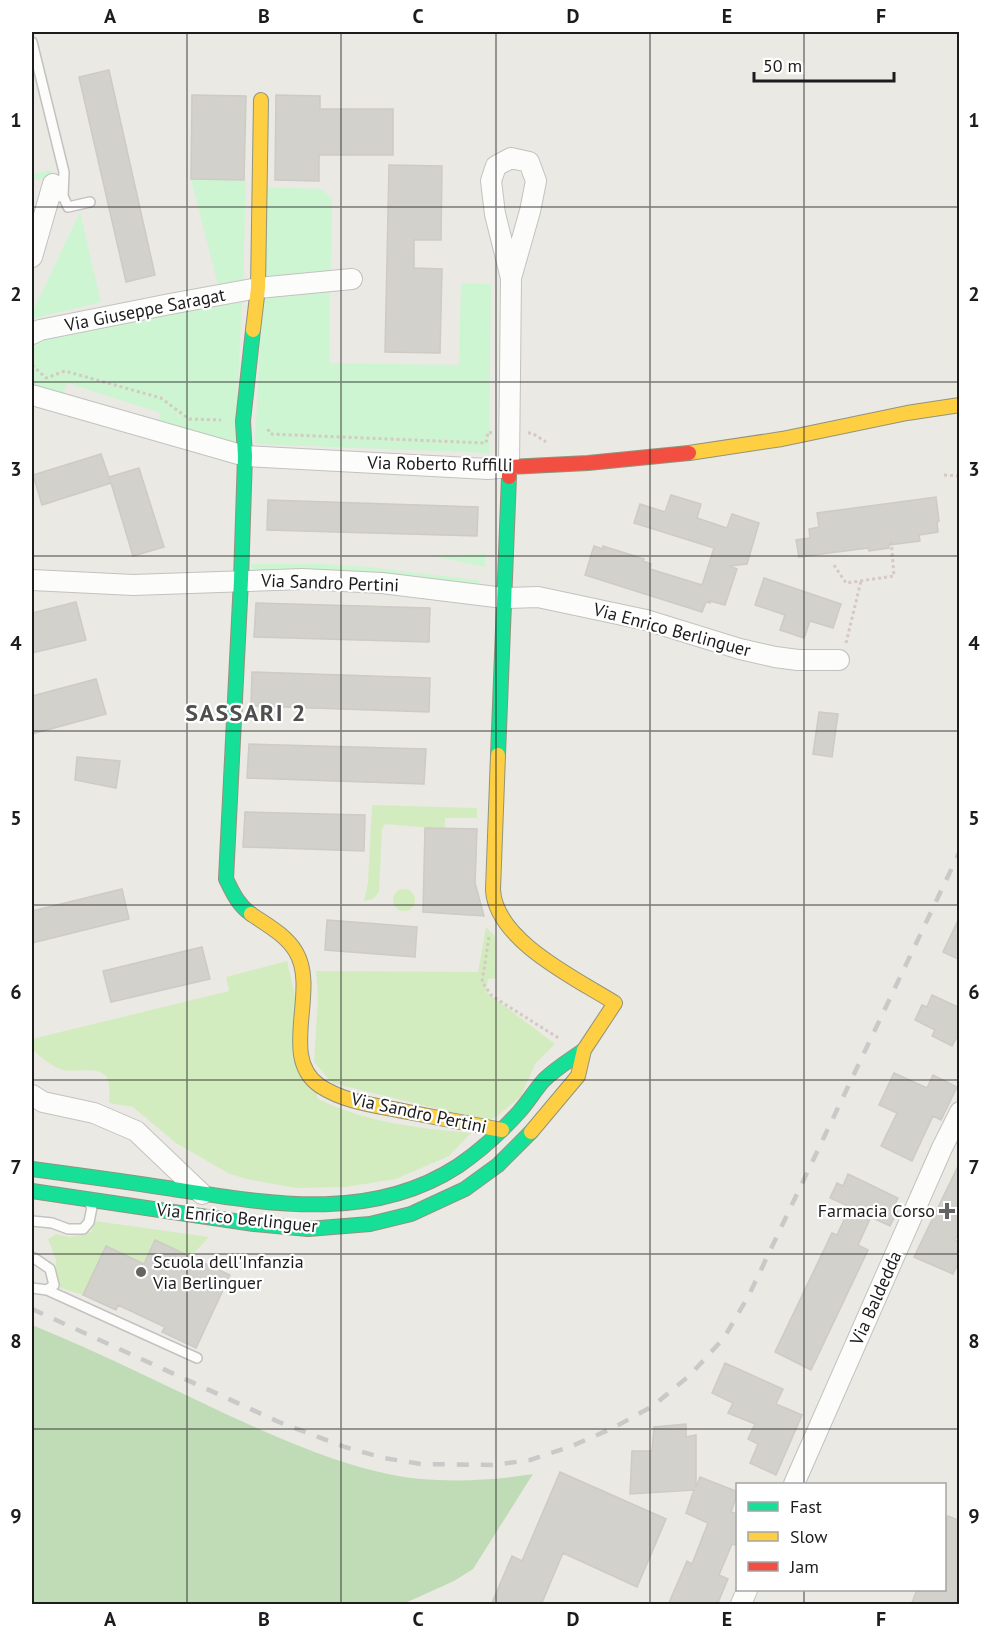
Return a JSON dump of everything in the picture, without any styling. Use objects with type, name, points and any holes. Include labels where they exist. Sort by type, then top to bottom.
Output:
[{"type":"street","points":[[32,580],[133,585],[241,580],[245,456],[243,421],[258,288],[261,100]]},
{"type":"street","points":[[504,598],[509,467],[511,278],[495,214],[491,181],[496,166],[511,158],[529,162],[536,181],[511,278]]},
{"type":"street","points":[[32,257],[55,192]]},
{"type":"street","name":"Via Giuseppe Saragat","points":[[32,334],[40,330],[148,308],[258,288],[352,279]]},
{"type":"street","name":"Via Roberto Ruffilli","points":[[925,408],[960,390]]},
{"type":"street","name":"Via Roberto Ruffilli","points":[[34,398],[245,456],[488,469],[666,457],[821,432],[925,408],[960,405]]},
{"type":"street","name":"Via Sandro Pertini","points":[[502,1130],[357,1102],[320,1086],[304,1067],[300,1052],[304,982],[297,953],[283,936],[244,909],[235,898],[226,879],[241,580],[302,579],[382,583],[504,598]]},
{"type":"street","name":"Via Enrico Berlinguer","points":[[32,1168],[260,1202],[336,1206],[366,1203],[396,1196],[456,1168],[502,1130],[549,1075],[584,1050],[615,1003],[542,957],[507,927],[494,899],[504,598],[538,597],[599,609],[775,657],[798,660],[839,660]]},
{"type":"street","name":"Via Enrico Berlinguer","points":[[32,1191],[88,1201],[265,1225],[308,1228],[370,1224],[411,1214],[465,1190],[498,1165],[584,1078],[584,1050]]},
{"type":"street","points":[[32,1095],[43,1102],[94,1113],[136,1131],[202,1194]]},
{"type":"street","name":"Via Baldedda","points":[[795,1483],[950,1152],[960,1112]]},
{"type":"street","points":[[741,1605],[747,1591]]},
{"type":"lane","points":[[32,42],[64,172],[55,192],[68,207],[90,202]]},
{"type":"lane","points":[[32,1221],[52,1223],[68,1229],[83,1228],[89,1222],[92,1208],[88,1201]]},
{"type":"lane","points":[[34,1258],[50,1269],[54,1285],[46,1290]]},
{"type":"lane","points":[[32,1288],[46,1290],[197,1358]]},
{"type":"path","points":[[944,475],[960,476]]},
{"type":"path","points":[[834,565],[846,583],[894,576],[891,538]]},
{"type":"path","points":[[839,660],[849,636],[861,580]]},
{"type":"green space","points":[[49,170],[54,173],[51,179],[32,180],[32,174]]},
{"type":"green space","points":[[191,179],[246,179],[243,289],[219,289]]},
{"type":"green space","points":[[265,187],[321,189],[332,199],[331,275],[262,287]]},
{"type":"green space","points":[[80,212],[101,302],[32,319],[32,313]]},
{"type":"green space","points":[[461,283],[491,284],[489,453],[255,444],[262,298],[330,286],[329,363],[459,365]]},
{"type":"green space","points":[[242,300],[235,445],[158,422],[161,413],[67,383],[63,395],[32,384],[32,341]]},
{"type":"green space","points":[[485,554],[485,567],[432,556]]},
{"type":"green space","points":[[251,564],[324,564],[368,567],[478,580],[482,588],[251,573]]},
{"type":"green space","points":[[372,805],[477,808],[477,818],[445,818],[445,829],[385,824],[382,829],[379,892],[373,899],[364,901],[368,883]]},
{"type":"green space","points":[[404,889],[412,892],[415,900],[412,908],[404,911],[396,908],[393,900],[396,892]]},
{"type":"green space","points":[[486,927],[495,936],[496,978],[488,979],[486,992],[555,1044],[535,1064],[521,1096],[488,1121],[332,1083],[314,1062],[318,998],[316,971],[478,972]]},
{"type":"green space","points":[[287,961],[318,1099],[374,1119],[471,1133],[449,1156],[396,1179],[345,1187],[296,1188],[246,1179],[228,1173],[176,1143],[133,1107],[109,1103],[108,1081],[101,1072],[63,1070],[46,1061],[32,1049],[32,1039],[229,991],[226,977]]},
{"type":"green space","points":[[95,1221],[209,1237],[191,1256],[155,1241],[145,1263],[139,1261],[83,1295],[61,1288],[56,1279],[56,1260],[48,1239],[56,1234],[69,1237],[91,1232]]},
{"type":"green space","points":[[32,1325],[107,1357],[230,1416],[299,1446],[347,1463],[395,1475],[434,1480],[477,1480],[533,1474],[473,1569],[454,1581],[403,1604],[32,1604]]},
{"type":"building","points":[[109,70],[155,275],[126,282],[79,77]]},
{"type":"building","points":[[192,95],[246,96],[244,180],[191,179]]},
{"type":"building","points":[[276,95],[320,96],[320,109],[393,109],[393,155],[319,155],[319,181],[275,180]]},
{"type":"building","points":[[389,165],[442,166],[441,240],[414,240],[414,268],[442,269],[440,353],[385,352]]},
{"type":"building","points":[[101,454],[110,480],[109,477],[139,468],[164,547],[133,556],[111,483],[42,505],[33,475]]},
{"type":"building","points":[[671,495],[701,504],[697,518],[727,528],[732,514],[759,523],[747,564],[729,566],[737,569],[725,605],[706,602],[702,612],[585,575],[594,546],[603,549],[603,546],[644,559],[643,561],[651,564],[650,569],[702,585],[714,548],[634,523],[640,504],[665,512]]},
{"type":"building","points":[[936,497],[938,532],[919,535],[920,541],[889,545],[889,548],[869,551],[868,548],[799,557],[796,540],[810,538],[809,529],[819,527],[817,513]]},
{"type":"building","points":[[268,500],[478,507],[477,536],[267,530]]},
{"type":"building","points":[[764,578],[841,604],[833,628],[810,621],[804,638],[780,630],[785,615],[755,605]]},
{"type":"building","points":[[76,602],[86,640],[32,653],[32,613]]},
{"type":"building","points":[[256,603],[430,608],[429,642],[254,637]]},
{"type":"building","points":[[252,672],[430,678],[429,712],[251,706]]},
{"type":"building","points":[[96,679],[106,714],[32,734],[32,696]]},
{"type":"building","points":[[819,712],[838,714],[832,757],[813,754]]},
{"type":"building","points":[[249,744],[426,749],[424,784],[247,778]]},
{"type":"building","points":[[77,757],[120,761],[116,788],[75,780]]},
{"type":"building","points":[[245,812],[365,815],[364,851],[243,847]]},
{"type":"building","points":[[425,828],[477,829],[475,883],[484,916],[423,912]]},
{"type":"building","points":[[122,889],[129,919],[32,943],[32,911]]},
{"type":"building","points":[[960,916],[960,960],[943,952]]},
{"type":"building","points":[[327,920],[417,927],[415,957],[325,950]]},
{"type":"building","points":[[202,947],[210,979],[111,1002],[103,971]]},
{"type":"building","points":[[932,995],[960,1008],[960,1031],[952,1046],[932,1036],[935,1030],[915,1020],[922,1005],[927,1007]]},
{"type":"building","points":[[894,1073],[927,1088],[933,1075],[957,1087],[941,1120],[933,1116],[912,1161],[881,1146],[897,1113],[879,1105]]},
{"type":"building","points":[[960,1162],[960,1229],[955,1240],[960,1242],[960,1260],[953,1274],[914,1257]]},
{"type":"building","points":[[848,1174],[898,1198],[892,1210],[897,1212],[890,1226],[871,1217],[858,1245],[868,1250],[811,1370],[775,1352],[832,1233],[837,1235],[850,1207],[830,1198],[837,1183],[843,1186]]},
{"type":"building","points":[[155,1240],[230,1275],[196,1348],[162,1332],[165,1327],[118,1305],[116,1310],[83,1295],[106,1246],[144,1264]]},
{"type":"building","points":[[725,1363],[783,1389],[776,1404],[802,1415],[776,1475],[750,1463],[758,1444],[748,1439],[755,1424],[728,1413],[733,1403],[712,1393]]},
{"type":"building","points":[[686,1424],[686,1437],[696,1435],[696,1487],[700,1477],[736,1491],[731,1512],[736,1513],[736,1545],[732,1544],[719,1575],[728,1579],[717,1605],[668,1605],[687,1561],[692,1564],[708,1523],[686,1513],[694,1490],[630,1494],[632,1451],[652,1451],[654,1427]]},
{"type":"building","points":[[560,1472],[666,1519],[637,1587],[563,1553],[541,1605],[491,1605],[512,1556],[522,1561]]},
{"type":"building","points":[[948,1516],[960,1521],[960,1605],[911,1605],[917,1591],[946,1591],[946,1522]]},
{"type":"railway","points":[[32,1309],[279,1422],[345,1447],[384,1458],[421,1464],[494,1465],[530,1460],[572,1446],[613,1428],[653,1406],[690,1375],[724,1338],[749,1295],[960,851]]},
{"type":"traffic: fast","points":[[251,914],[239,903],[226,879],[241,580],[245,456],[243,421],[253,330]]},
{"type":"traffic: fast","points":[[498,755],[509,477]]},
{"type":"traffic: fast","points":[[32,1169],[279,1203],[353,1202],[389,1196],[424,1184],[458,1166],[490,1141],[549,1076],[584,1050]]},
{"type":"traffic: fast","points":[[32,1191],[254,1224],[308,1229],[370,1224],[411,1214],[465,1189],[498,1165],[531,1132]]},
{"type":"traffic: slow","points":[[253,330],[258,288],[261,100]]},
{"type":"traffic: slow","points":[[689,453],[782,439],[907,413],[960,405]]},
{"type":"traffic: slow","points":[[498,755],[493,890],[498,909],[508,926],[541,957],[615,1003],[584,1050],[578,1076],[531,1132]]},
{"type":"traffic: slow","points":[[251,914],[282,935],[296,952],[302,968],[304,985],[300,1042],[302,1059],[308,1074],[320,1086],[330,1092],[363,1103],[502,1130]]},
{"type":"traffic: jam","points":[[509,477],[509,467],[588,463],[689,453]]},
{"type":"place","name":"Farmacia Corso","points":[[947,1211]]},
{"type":"place","name":"Scuola dell'Infanzia Via Berlinguer","points":[[141,1272]]},
{"type":"district","name":"SASSARI 2","points":[[246,713]]}]
